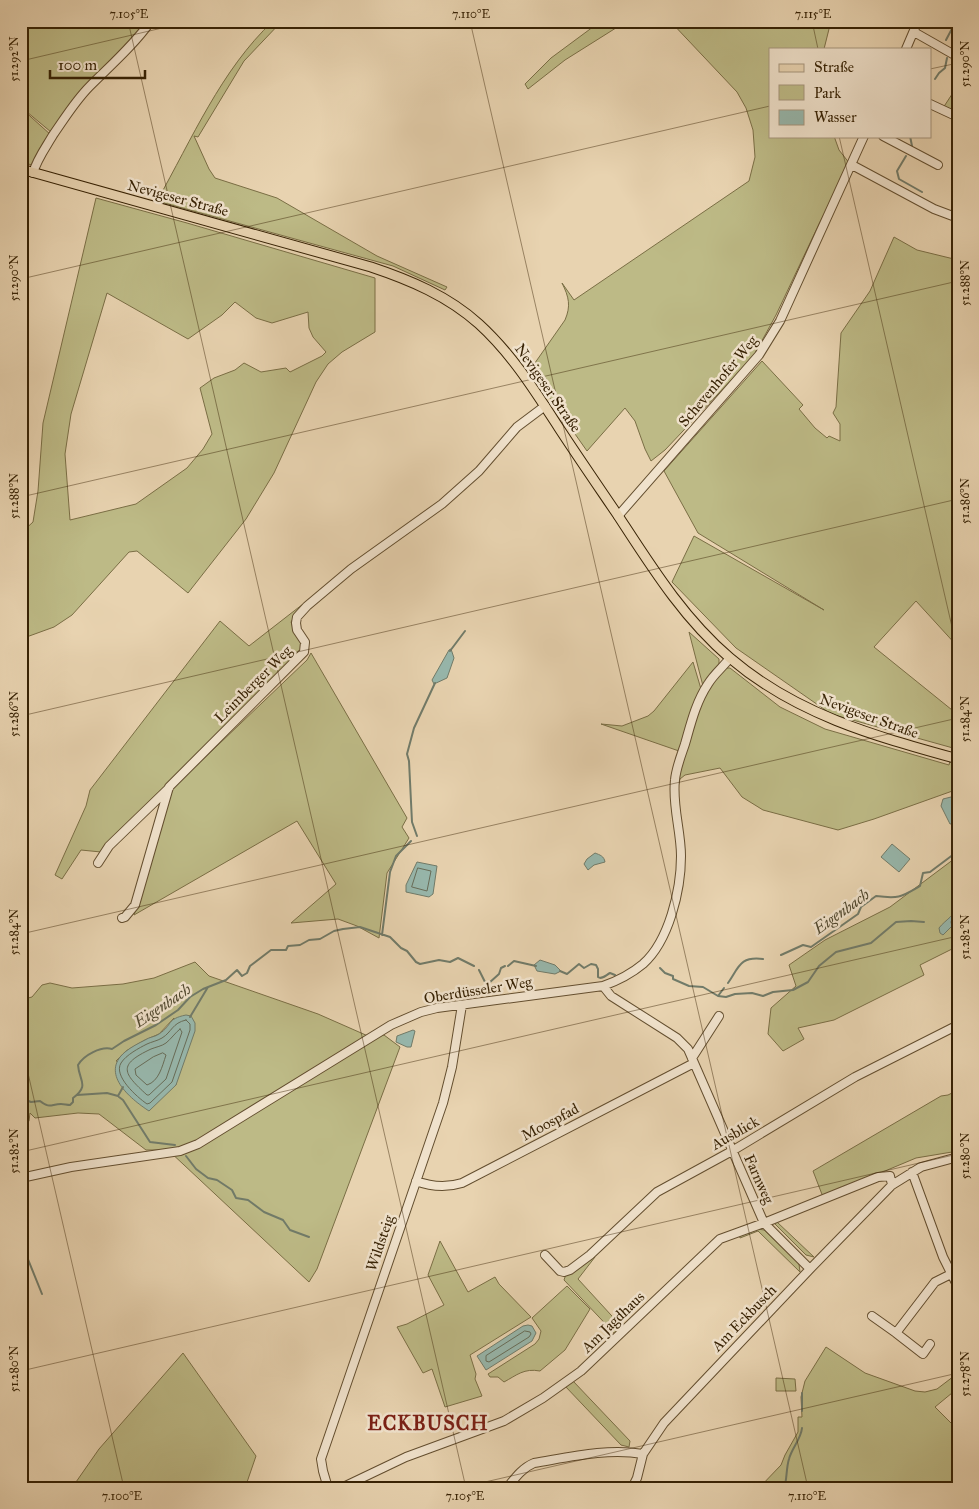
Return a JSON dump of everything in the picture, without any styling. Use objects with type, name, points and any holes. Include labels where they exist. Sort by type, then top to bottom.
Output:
[{"type":"main road","name":"Nevigeser Straße","points":[[21,169],[371,267],[418,284],[450,302],[479,323],[504,348],[545,406],[662,583],[692,621],[730,658],[778,692],[826,717],[855,729],[958,759]]},
{"type":"street","points":[[33,172],[39,158],[71,108],[89,86],[131,45],[151,21]]},
{"type":"street","points":[[906,48],[918,21]]},
{"type":"street","points":[[914,32],[958,57]]},
{"type":"street","points":[[932,105],[958,117]]},
{"type":"street","name":"Schevenhofer Weg","points":[[618,516],[742,376],[767,345],[780,321],[863,138]]},
{"type":"street","points":[[887,138],[938,165]]},
{"type":"street","points":[[852,165],[934,209],[958,218]]},
{"type":"street","name":"Leimberger Weg","points":[[122,918],[126,917],[135,905],[170,787],[304,652],[304,642],[296,630],[297,617],[307,606],[351,569],[442,504],[479,471],[517,427],[545,406]]},
{"type":"street","name":"Oberdüsseler Weg","points":[[21,1178],[71,1167],[164,1154],[189,1148],[215,1134],[391,1024],[421,1012],[603,986],[630,974],[642,964],[660,941],[674,906],[680,878],[681,855],[675,795],[676,776],[699,701],[711,680],[730,658]]},
{"type":"street","points":[[958,694],[956,703],[958,728]]},
{"type":"street","points":[[98,863],[108,846],[170,787]]},
{"type":"street","name":"Farnweg","points":[[603,986],[611,996],[677,1038],[688,1049],[764,1223],[810,1269]]},
{"type":"street","name":"Wildsteig","points":[[328,1488],[321,1459],[442,1103],[452,1068],[462,1005]]},
{"type":"street","points":[[693,1060],[719,1016]]},
{"type":"street","name":"Ausblick","points":[[545,1255],[560,1271],[570,1270],[590,1255],[657,1192],[732,1151],[855,1077],[958,1025]]},
{"type":"street","name":"Moospfad","points":[[416,1181],[438,1187],[462,1183],[693,1060]]},
{"type":"street","points":[[895,1183],[912,1172],[932,1163],[958,1157]]},
{"type":"street","points":[[912,1172],[951,1274],[958,1287]]},
{"type":"street","name":"Am Jagdhaus","points":[[341,1488],[406,1457],[504,1421],[543,1398],[581,1371],[720,1239],[878,1177],[890,1176],[895,1183]]},
{"type":"street","name":"Am Eckbusch","points":[[632,1488],[637,1478],[643,1454],[664,1423],[810,1269],[895,1183]]},
{"type":"street","points":[[896,1333],[935,1282],[951,1274]]},
{"type":"street","points":[[872,1316],[923,1354],[930,1344]]},
{"type":"street","points":[[507,1488],[516,1476],[534,1463],[609,1451],[643,1454]]},
{"type":"green space","points":[[21,21],[148,21],[51,132],[21,107]]},
{"type":"green space","points":[[273,21],[282,21],[244,61],[198,137],[194,136],[209,169],[215,178],[277,198],[377,256],[447,287],[445,290],[393,266],[157,201],[223,83],[238,61]]},
{"type":"green space","points":[[601,21],[627,21],[565,60],[528,89],[525,84],[551,58]]},
{"type":"green space","points":[[670,21],[831,21],[824,48],[769,48],[769,138],[835,138],[839,150],[850,164],[776,315],[753,357],[665,450],[651,461],[635,421],[625,408],[587,451],[530,370],[567,315],[568,302],[562,283],[574,300],[749,181],[755,157],[753,130],[746,108],[737,92]]},
{"type":"green space","points":[[958,85],[958,115],[943,108]]},
{"type":"green space","points":[[21,108],[51,135],[32,165],[21,162]]},
{"type":"green space","points":[[96,198],[375,278],[375,332],[342,352],[328,364],[316,382],[274,473],[246,519],[188,593],[137,551],[129,552],[72,615],[54,627],[21,639],[21,533],[33,522],[38,491],[43,423]],"holes":[[[107,293],[188,339],[222,315],[235,302],[256,318],[272,323],[308,312],[309,328],[313,337],[326,352],[322,356],[290,372],[286,368],[261,372],[244,363],[235,370],[214,378],[200,388],[212,434],[203,449],[187,468],[136,504],[70,520],[65,454],[71,414]]]},
{"type":"green space","points":[[894,237],[917,250],[958,260],[958,647],[916,601],[874,647],[958,713],[958,789],[838,830],[763,810],[742,797],[720,768],[685,775],[680,779],[678,787],[683,756],[706,692],[727,668],[730,668],[780,707],[825,729],[949,765],[953,748],[831,714],[736,648],[672,582],[694,536],[824,610],[698,533],[664,471],[762,361],[803,405],[799,409],[815,428],[827,438],[829,436],[840,441],[840,424],[833,413],[836,407],[841,333],[870,291]]},
{"type":"green space","points":[[303,604],[291,622],[295,632],[302,641],[301,655],[158,796],[106,844],[101,852],[81,850],[62,879],[55,875],[86,806],[90,790],[220,621],[249,646]]},
{"type":"green space","points":[[689,632],[719,659],[719,664],[703,686]]},
{"type":"green space","points":[[311,653],[407,818],[402,827],[409,838],[387,873],[379,938],[357,926],[338,919],[291,923],[336,884],[297,821],[134,915],[173,788],[307,660]]},
{"type":"green space","points":[[693,662],[701,689],[679,751],[601,724],[622,726],[648,716]]},
{"type":"green space","points":[[958,856],[958,866],[955,867],[958,874],[958,946],[920,965],[924,975],[834,1020],[798,1028],[804,1039],[783,1051],[768,1034],[771,1008],[796,986],[789,965],[825,940],[890,907]]},
{"type":"green space","points":[[195,962],[209,976],[318,1014],[368,1036],[384,1035],[400,1047],[317,1269],[309,1282],[168,1150],[146,1150],[99,1114],[78,1113],[35,1118],[30,1113],[29,1121],[21,1131],[21,997],[24,999],[32,997],[42,985],[50,983],[72,988],[123,984],[154,978]],"holes":[[[174,1018],[176,1085],[116,1061],[126,1051],[159,1034]]]},
{"type":"green space","points":[[958,1090],[958,1151],[916,1158],[823,1197],[813,1171],[941,1096]]},
{"type":"green space","points":[[777,1222],[814,1257],[806,1255],[774,1223]]},
{"type":"green space","points":[[758,1229],[764,1230],[799,1264],[800,1272],[758,1231],[740,1238],[739,1234]]},
{"type":"green space","points":[[440,1241],[468,1292],[495,1277],[499,1284],[531,1317],[470,1355],[476,1374],[475,1379],[482,1396],[445,1407],[432,1369],[423,1373],[397,1327],[407,1324],[444,1305],[428,1275]]},
{"type":"green space","points":[[593,1255],[595,1257],[578,1279],[622,1327],[616,1335],[564,1280],[566,1274]]},
{"type":"green space","points":[[567,1286],[590,1309],[565,1350],[540,1371],[525,1371],[504,1382],[498,1377],[490,1377],[488,1374],[535,1344],[539,1339],[541,1331],[532,1318]]},
{"type":"green space","points":[[826,1347],[865,1373],[915,1391],[925,1392],[937,1389],[958,1373],[958,1388],[935,1407],[958,1430],[958,1467],[949,1488],[759,1488],[781,1465],[798,1432],[798,1417],[802,1417],[801,1397],[805,1381]]},
{"type":"green space","points":[[183,1353],[256,1456],[245,1488],[84,1488],[76,1482],[99,1449]]},
{"type":"green space","points":[[776,1378],[795,1379],[796,1391],[776,1391]]},
{"type":"green space","points":[[573,1381],[630,1441],[629,1447],[621,1445],[565,1386]]},
{"type":"water","points":[[451,649],[454,658],[447,678],[434,684],[432,680]]},
{"type":"water","points":[[955,796],[958,801],[958,823],[950,824],[941,806],[943,799]]},
{"type":"water","points":[[892,844],[910,859],[899,872],[881,857]]},
{"type":"water","points":[[595,853],[603,857],[605,862],[594,865],[588,870],[584,864]]},
{"type":"water","points":[[417,862],[437,866],[433,894],[429,897],[406,892],[406,885]]},
{"type":"water","points":[[958,905],[958,916],[952,919],[952,926],[943,935],[940,933],[939,928],[953,915]]},
{"type":"water","points":[[540,960],[555,965],[561,971],[555,974],[537,971],[534,965]]},
{"type":"water","points":[[186,1015],[191,1016],[195,1023],[195,1031],[176,1085],[149,1111],[133,1099],[120,1084],[115,1068],[118,1060],[130,1048],[163,1031],[175,1018]]},
{"type":"water","points":[[415,1031],[411,1047],[396,1042],[397,1036]]},
{"type":"water","points":[[523,1326],[532,1326],[536,1333],[532,1341],[486,1370],[477,1356]]},
{"type":"waterway","points":[[946,40],[956,21]]},
{"type":"waterway","points":[[935,79],[945,68],[947,58]]},
{"type":"waterway","points":[[910,138],[912,146]]},
{"type":"waterway","points":[[906,156],[897,171],[899,179],[922,192]]},
{"type":"waterway","points":[[450,651],[465,631]]},
{"type":"waterway","points":[[417,836],[412,822],[407,754],[414,728],[435,683]]},
{"type":"waterway","points":[[382,935],[390,872],[396,856],[411,841]]},
{"type":"waterway","name":"Eigenbach","points":[[781,955],[803,945],[811,947],[858,914],[861,907],[876,896],[900,896],[920,886],[923,873],[930,872],[958,851]]},
{"type":"waterway","points":[[718,996],[726,997],[735,994],[752,993],[763,996],[773,992],[793,990],[808,982],[819,966],[836,952],[871,943],[896,922],[924,922]]},
{"type":"waterway","name":"Eigenbach","points":[[21,1098],[31,1102],[40,1101],[48,1105],[70,1105],[82,1086],[78,1065],[88,1055],[98,1050],[112,1049],[156,1025],[178,1010],[190,997],[203,989],[226,980],[237,970],[242,976],[247,973],[250,966],[271,950],[286,950],[288,946],[300,945],[309,940],[320,939],[334,931],[360,927],[390,937],[420,964],[439,960],[450,962],[458,958],[474,966]]},
{"type":"waterway","name":"Eigenbach","points":[[728,983],[745,961],[749,959],[763,959]]},
{"type":"waterway","name":"Eigenbach","points":[[508,966],[514,961],[536,966]]},
{"type":"waterway","name":"Eigenbach","points":[[560,971],[567,974],[579,964],[584,968],[591,964],[596,965],[599,978],[610,973],[615,975]]},
{"type":"waterway","name":"Eigenbach","points":[[479,970],[485,982],[489,983],[499,974],[501,968],[505,966]]},
{"type":"waterway","name":"Eigenbach","points":[[660,968],[665,973],[673,976],[673,979],[689,986],[703,987],[718,996],[724,988]]},
{"type":"waterway","points":[[190,1017],[208,987]]},
{"type":"waterway","points":[[77,1095],[107,1093],[118,1096],[123,1087]]},
{"type":"waterway","points":[[119,1097],[123,1100],[150,1142],[175,1145]]},
{"type":"waterway","points":[[186,1156],[196,1169],[208,1178],[217,1180],[232,1190],[236,1198],[248,1200],[264,1212],[283,1220],[290,1230],[309,1237]]},
{"type":"waterway","points":[[21,1242],[42,1294]]},
{"type":"waterway","points":[[802,1393],[802,1411]]},
{"type":"waterway","points":[[784,1488],[789,1459],[802,1428]]},
{"type":"district","name":"ECKBUSCH","points":[[428,1423]]}]
